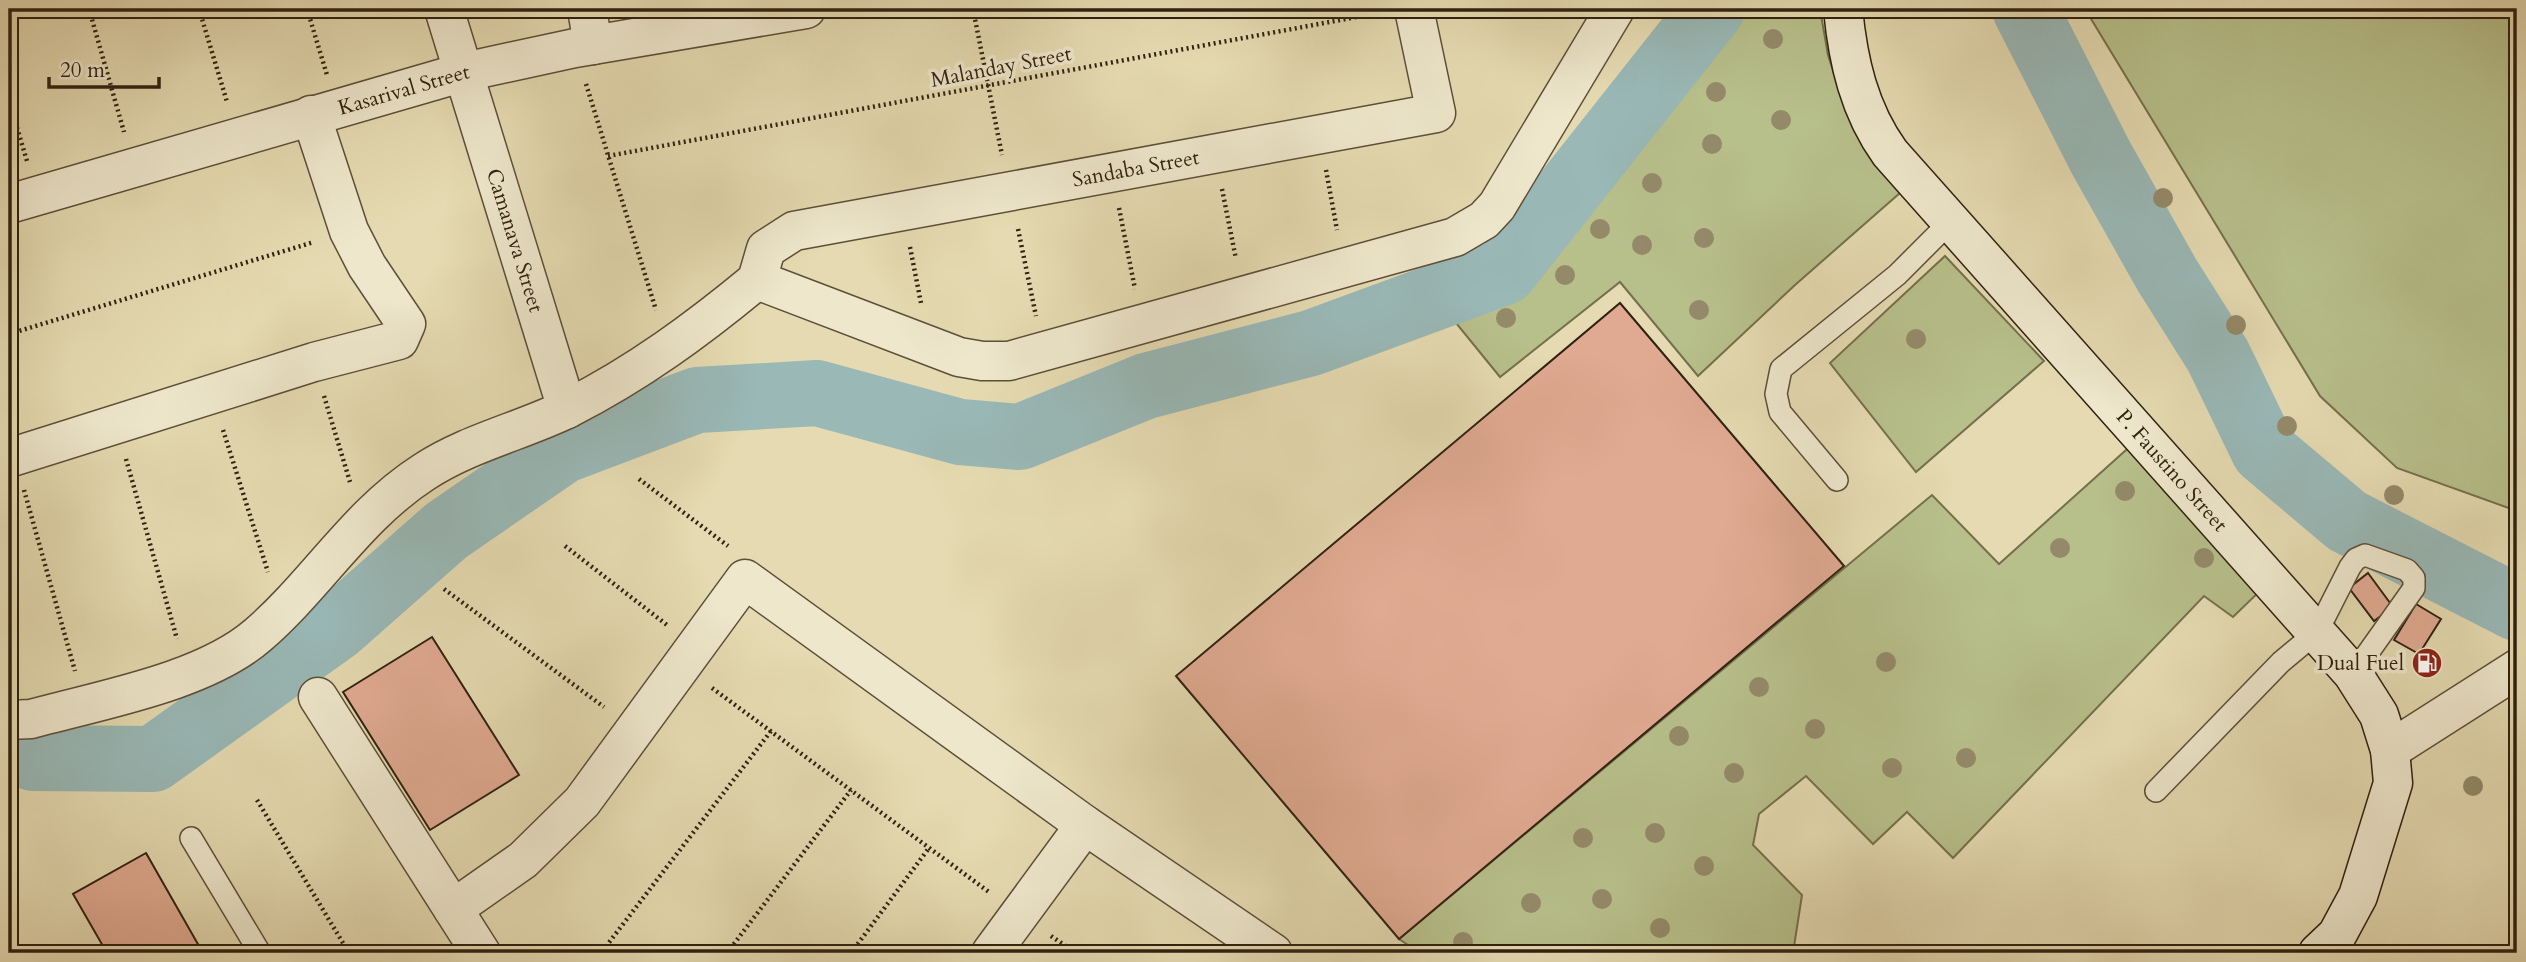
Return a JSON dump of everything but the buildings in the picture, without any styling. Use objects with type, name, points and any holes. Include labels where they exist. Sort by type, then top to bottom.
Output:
[{"type":"street","name":"Camanava Street","points":[[444,9],[567,409]]},
{"type":"street","name":"Kasarival Street","points":[[23,199],[464,72],[585,34],[806,9]]},
{"type":"street","points":[[9,720],[31,719],[187,675],[236,651],[281,613],[363,522],[397,490],[426,470],[567,409],[668,351],[757,280],[928,345],[982,362],[1009,361],[1044,354],[1455,237],[1484,220],[1497,206],[1615,9]]},
{"type":"street","name":"P. Faustino Street","points":[[1843,9],[1847,50],[1872,128],[1890,153],[2353,674],[2379,715],[2390,750],[2393,783],[2358,895],[2337,935],[2318,953]]},
{"type":"street","name":"Sandaba Street","points":[[757,280],[766,248],[794,232],[1436,113],[1400,10]]},
{"type":"street","points":[[12,458],[314,362],[398,340],[404,333],[406,324],[367,266],[349,232],[323,111]]},
{"type":"street","points":[[453,909],[512,869],[555,831],[608,769],[745,579],[1085,825],[1273,953]]},
{"type":"street","points":[[2390,750],[2517,669]]},
{"type":"street","points":[[318,696],[481,953]]},
{"type":"street","points":[[991,953],[1085,825]]},
{"type":"lane","points":[[1837,480],[1780,412],[1776,394],[1781,369],[1897,275],[1951,221]]},
{"type":"lane","points":[[2155,790],[2281,662],[2316,632],[2356,559],[2365,555],[2407,570],[2414,578],[2414,588],[2353,674]]},
{"type":"lane","points":[[191,838],[260,953]]},
{"type":"path","points":[[89,9],[134,167]]},
{"type":"path","points":[[199,9],[237,136]]},
{"type":"path","points":[[307,9],[323,111]]},
{"type":"path","points":[[973,9],[1044,354]]},
{"type":"path","name":"Malanday Street","points":[[608,156],[1400,10]]},
{"type":"path","points":[[585,34],[608,156],[668,351]]},
{"type":"path","points":[[9,102],[23,199]]},
{"type":"path","points":[[1319,135],[1345,268]]},
{"type":"path","points":[[1215,154],[1244,297]]},
{"type":"path","points":[[1111,173],[1143,326]]},
{"type":"path","points":[[904,211],[928,345]]},
{"type":"path","points":[[9,334],[349,232]]},
{"type":"path","points":[[314,362],[363,522]]},
{"type":"path","points":[[211,394],[281,613]]},
{"type":"path","points":[[116,424],[187,675]]},
{"type":"path","points":[[12,458],[84,705]]},
{"type":"path","points":[[639,479],[731,548],[739,558],[745,579]]},
{"type":"path","points":[[565,546],[771,731],[1019,914]]},
{"type":"path","points":[[444,589],[636,731]]},
{"type":"path","points":[[597,953],[606,951],[771,731]]},
{"type":"path","points":[[727,953],[850,790]]},
{"type":"path","points":[[257,800],[349,953]]},
{"type":"path","points":[[851,953],[929,848]]},
{"type":"green space","points":[[1734,9],[1820,9],[1828,55],[1846,111],[1901,192],[1795,285],[1698,376],[1620,282],[1500,377],[1443,307],[1514,282],[1709,31]]},
{"type":"green space","points":[[2085,9],[2517,9],[2517,511],[2397,468],[2320,396]]},
{"type":"green space","points":[[1945,256],[2044,361],[1916,472],[1830,363]]},
{"type":"green space","points":[[2135,442],[2263,588],[2233,617],[2204,596],[1953,858],[1907,812],[1873,844],[1806,776],[1759,814],[1753,845],[1802,895],[1793,953],[1420,953],[1399,939],[1932,495],[1999,564]]},
{"type":"waterway","points":[[9,746],[33,758],[153,759],[336,628],[446,531],[562,451],[697,400],[817,393],[960,432],[1020,437],[1146,386],[1311,343],[1504,272],[1712,9]]},
{"type":"waterway","points":[[2025,9],[2101,158],[2167,275],[2218,356],[2264,451],[2347,521],[2517,608]]},
{"type":"place","name":"Dual Fuel","points":[[2427,663]]}]
